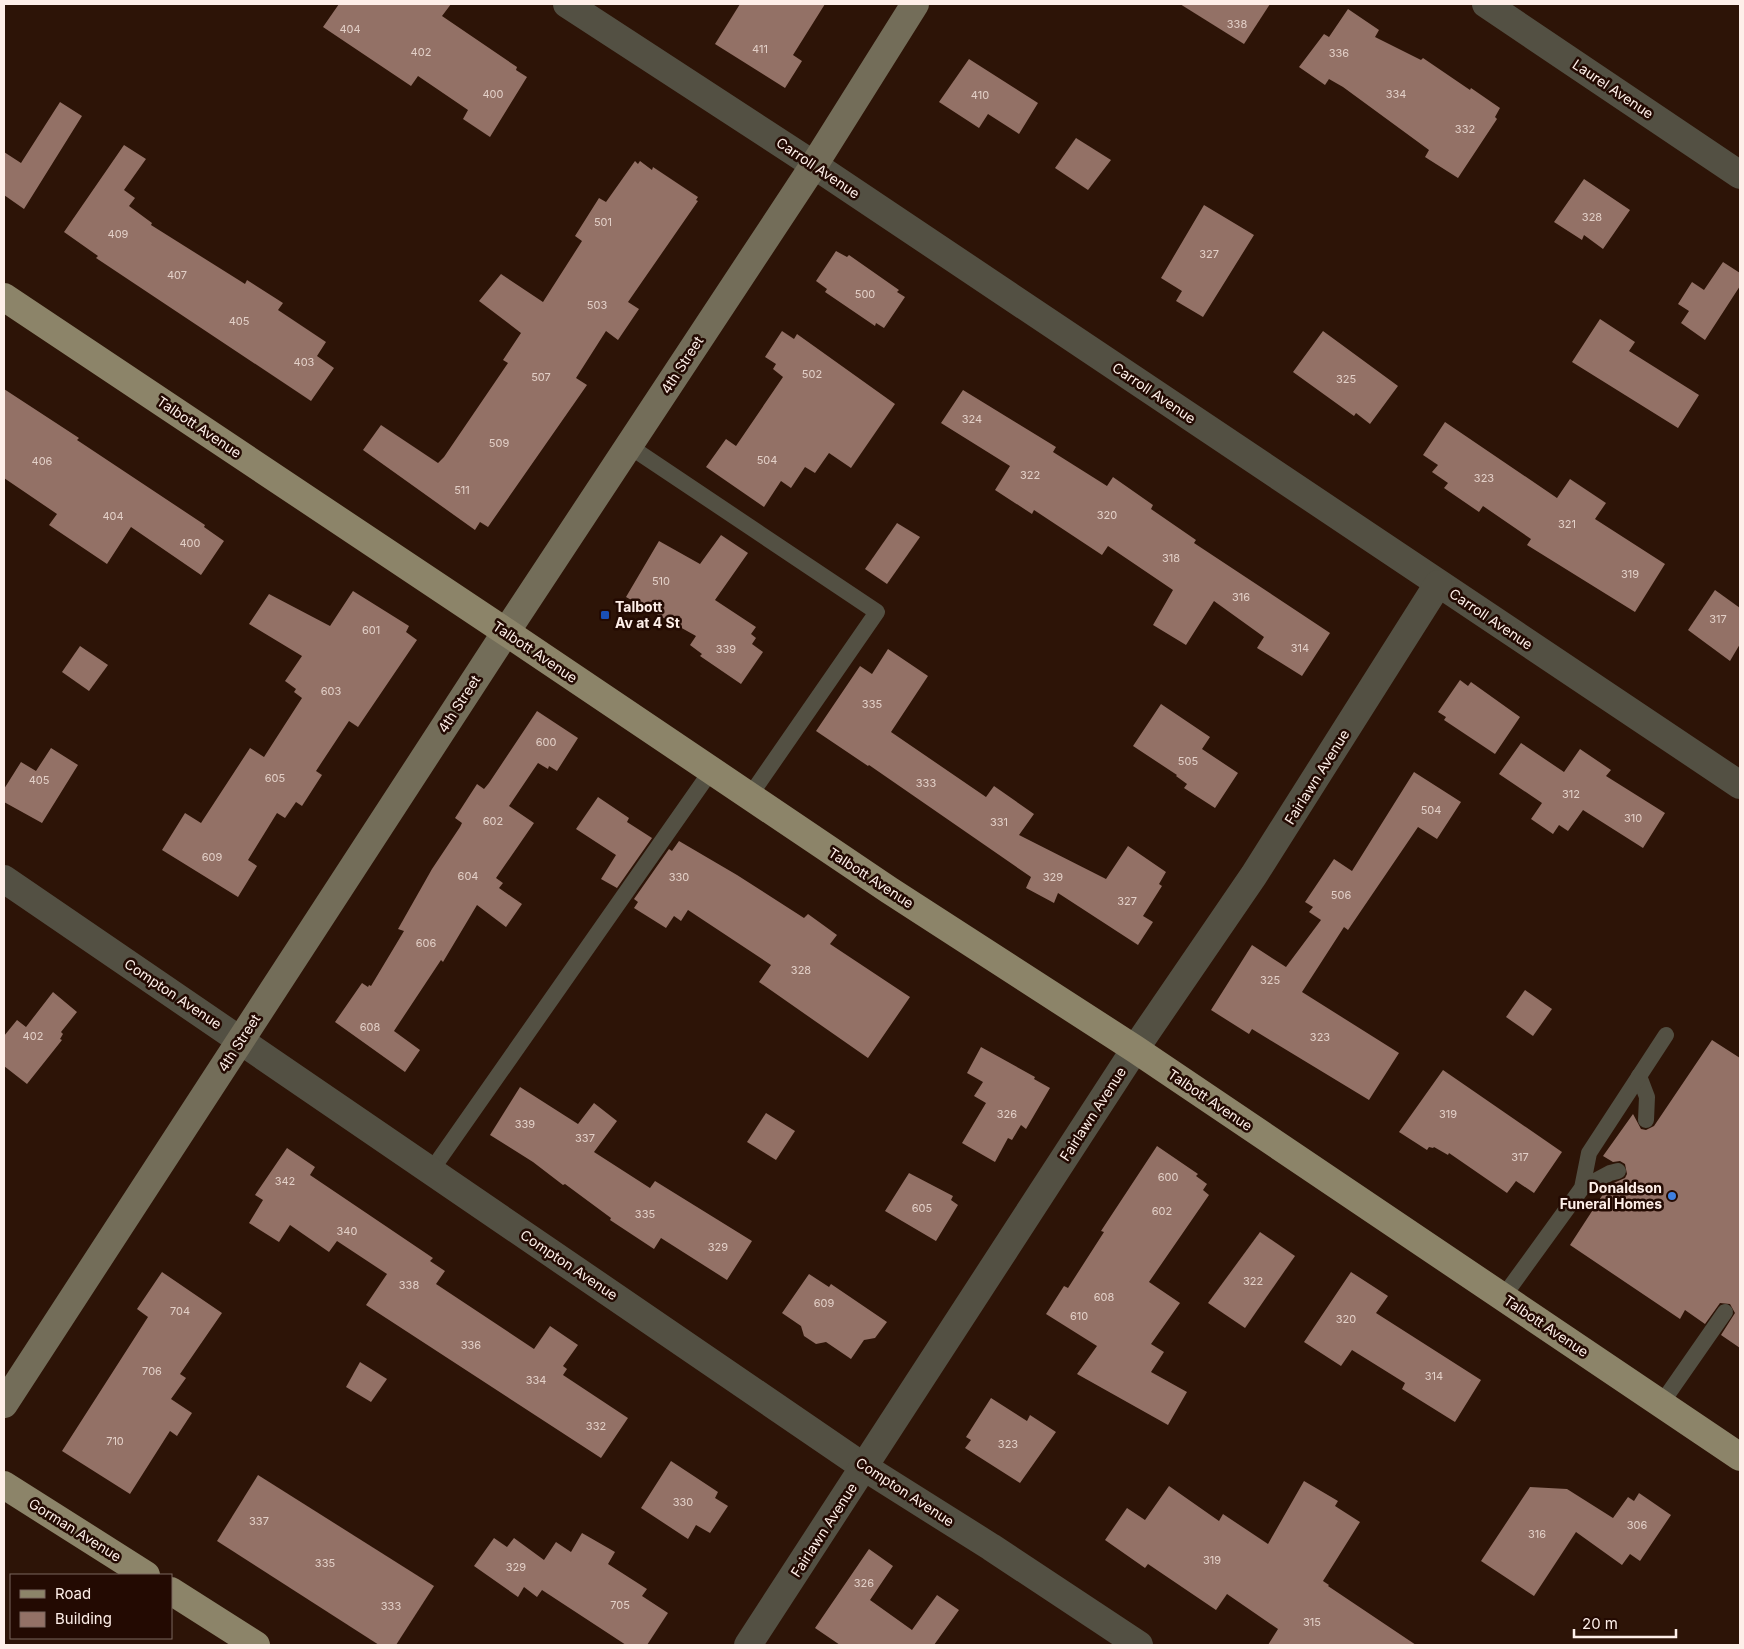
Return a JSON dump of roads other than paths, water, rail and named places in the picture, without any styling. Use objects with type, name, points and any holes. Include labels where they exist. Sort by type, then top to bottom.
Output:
[{"type":"main road","name":"Talbott Avenue","points":[[4,297],[506,632],[749,797],[1135,1049],[1740,1457]]},
{"type":"main road","name":"Gorman Avenue","points":[[4,1485],[144,1574]]},
{"type":"main road","points":[[172,1592],[256,1645]]},
{"type":"street","name":"4th Street","points":[[4,1404],[506,632],[814,165],[915,4]]},
{"type":"street","name":"Laurel Avenue","points":[[1486,4],[1740,175]]},
{"type":"street","name":"Carroll Avenue","points":[[575,6],[1740,785]]},
{"type":"street","name":"Fairlawn Avenue","points":[[748,1645],[1135,1049],[1254,875],[1438,584]]},
{"type":"street","name":"Compton Avenue","points":[[4,879],[864,1467],[991,1547],[1138,1645]]},
{"type":"lane","points":[[629,446],[877,612],[749,797]]},
{"type":"lane","points":[[431,1171],[712,772]]},
{"type":"lane","points":[[1503,1297],[1582,1188],[1589,1153],[1666,1035]]},
{"type":"lane","points":[[1639,1076],[1647,1097],[1646,1120]]},
{"type":"lane","points":[[1582,1188],[1610,1173],[1618,1171]]},
{"type":"lane","points":[[1662,1404],[1725,1312]]},
{"type":"place","name":"Talbott Av at 4 St","points":[[605,615]]},
{"type":"place","name":"Donaldson Funeral Homes","points":[[1672,1196]]}]
